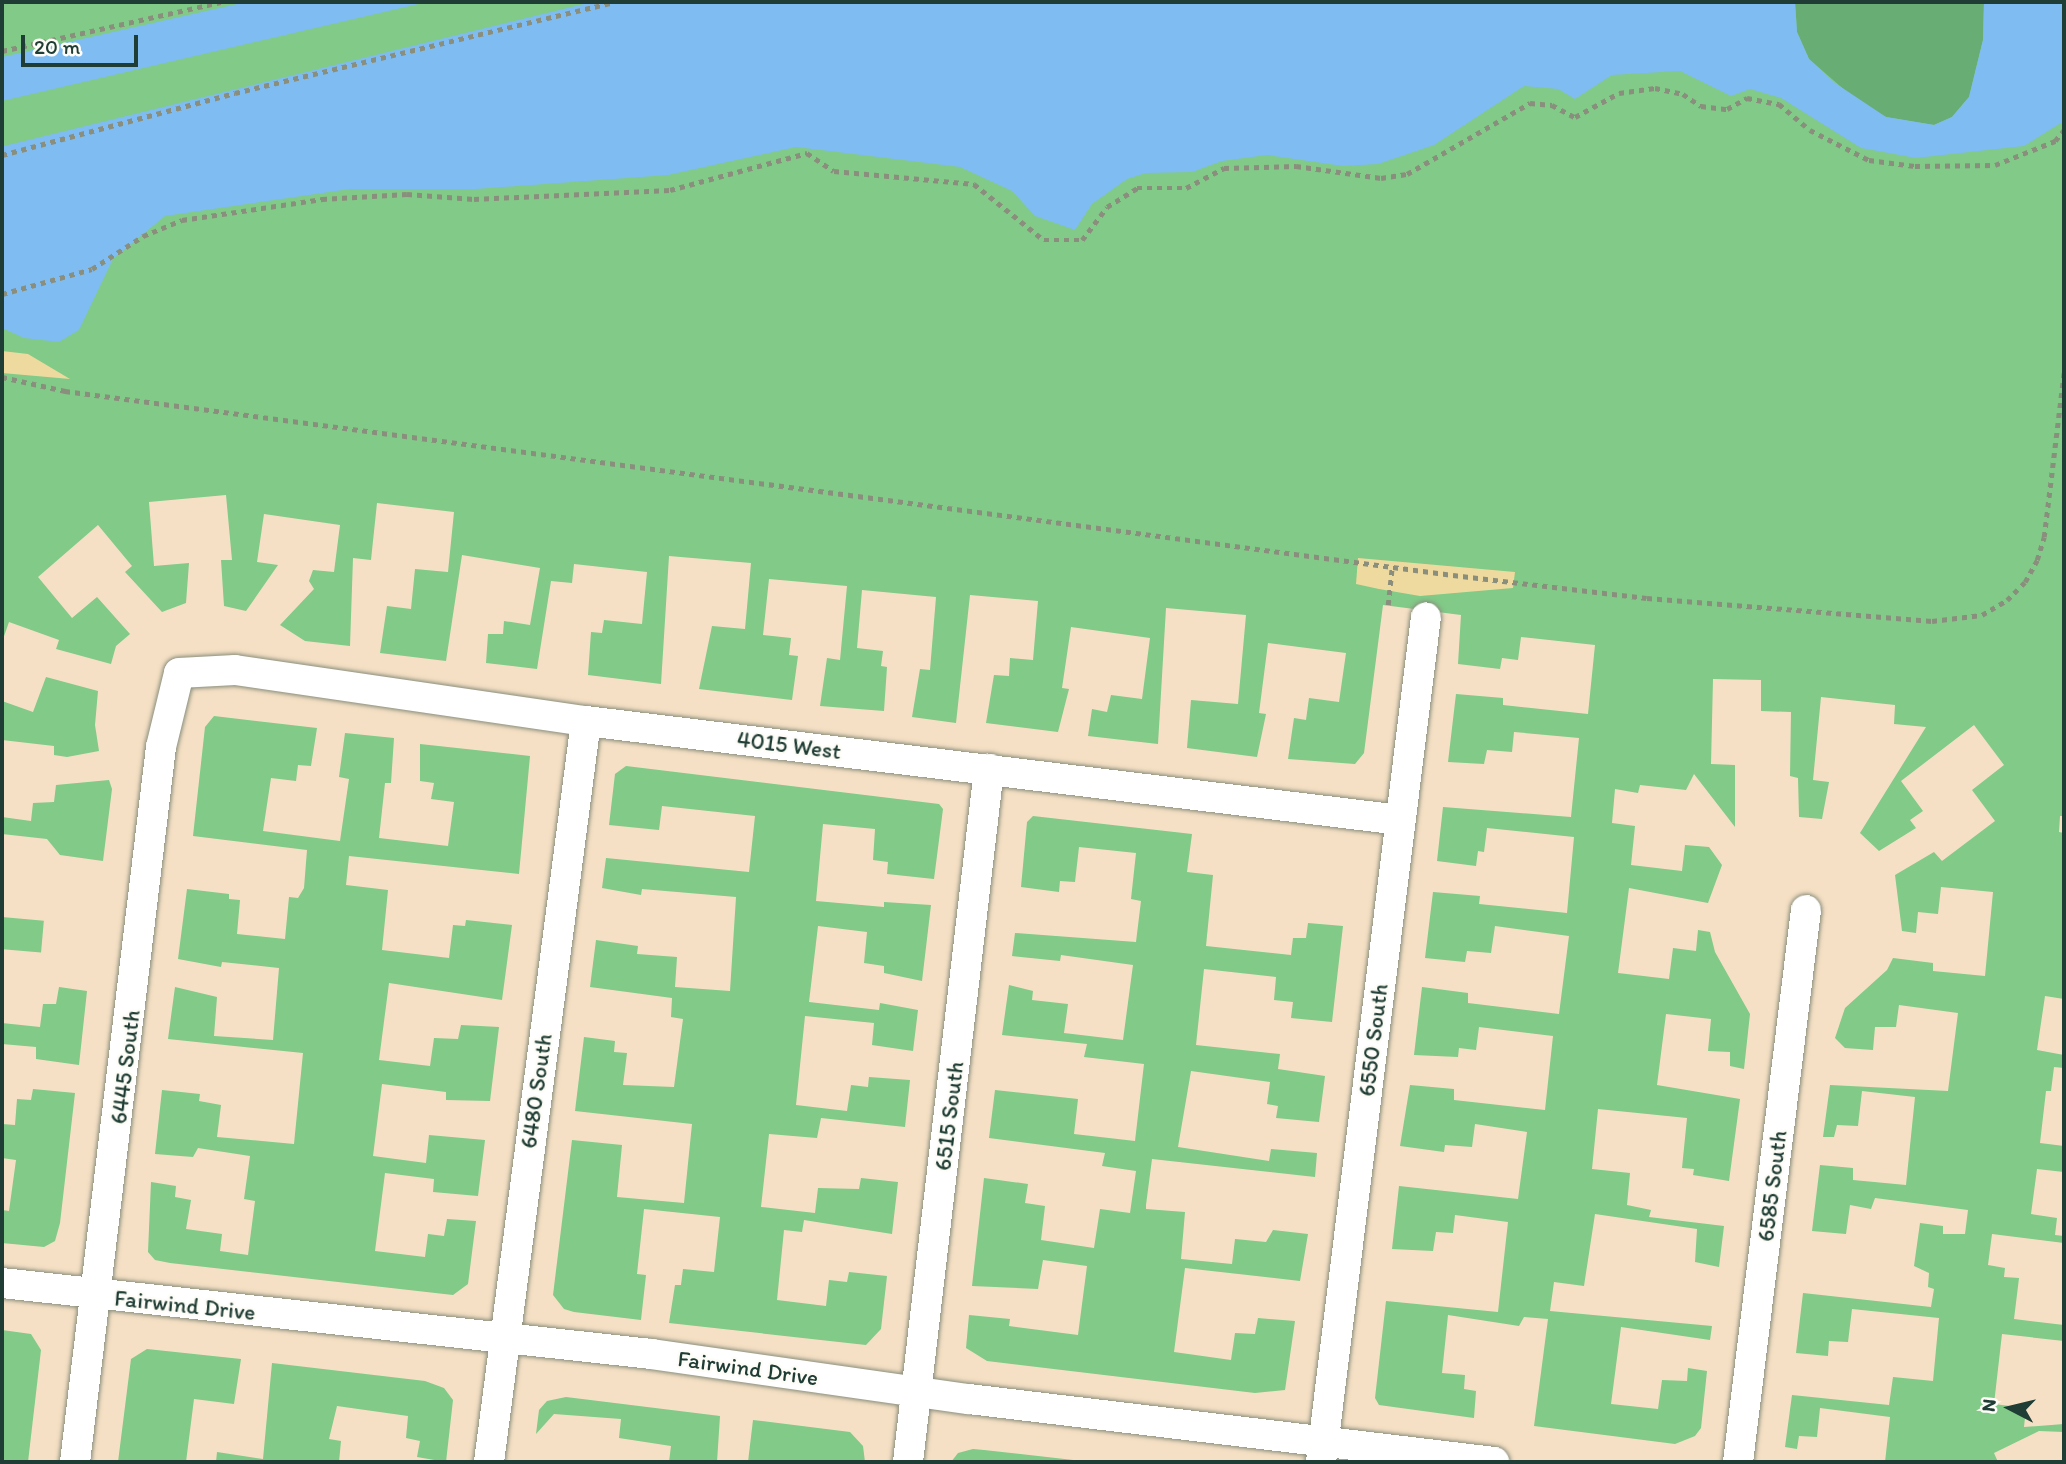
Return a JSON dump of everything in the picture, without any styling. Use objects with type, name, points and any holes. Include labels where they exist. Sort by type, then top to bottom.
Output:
[{"type":"street","name":"6550 South","points":[[1322,1453],[1426,617]]},
{"type":"street","name":"4015 West","points":[[179,673],[235,670],[586,721],[1400,820]]},
{"type":"street","name":"6445 South","points":[[75,1462],[162,747],[179,673]]},
{"type":"street","name":"6480 South","points":[[489,1462],[503,1337],[586,721]]},
{"type":"street","name":"6515 South","points":[[908,1462],[989,769]]},
{"type":"street","name":"6585 South","points":[[1738,1462],[1806,910]]},
{"type":"street","name":"Fairwind Drive","points":[[2,1283],[97,1296],[503,1337],[916,1390],[1322,1453],[1494,1462]]},
{"type":"path","points":[[2,51],[221,2]]},
{"type":"path","points":[[2,155],[235,93],[614,2]]},
{"type":"path","points":[[2,294],[92,269],[143,236],[182,220],[322,199],[395,195],[474,198],[670,190],[807,153],[834,171],[974,184],[1044,240],[1082,240],[1107,207],[1137,188],[1186,188],[1224,168],[1296,166],[1381,178],[1407,174],[1530,103],[1552,105],[1574,117],[1619,93],[1655,88],[1683,94],[1701,106],[1727,109],[1747,98],[1779,104],[1810,130],[1869,160],[1915,166],[1995,165],[2055,141],[2064,130]]},
{"type":"path","points":[[2,377],[65,391],[1392,566],[1647,598],[1933,621],[1982,615],[2007,600],[2025,582],[2037,560],[2044,537],[2064,371]]},
{"type":"path","points":[[1388,605],[1392,566]]},
{"type":"green space","points":[[2,2],[2064,2],[2064,816],[2060,816],[2059,832],[2064,833],[2064,999],[2045,996],[2037,1050],[2064,1055],[2064,1068],[2054,1067],[2051,1091],[2046,1091],[2040,1143],[2064,1146],[2064,1172],[2037,1169],[2031,1214],[2057,1218],[2055,1235],[2064,1236],[2064,1243],[1992,1234],[1988,1265],[2005,1268],[2004,1277],[2019,1278],[2014,1319],[2064,1325],[2064,1341],[2002,1334],[1994,1404],[2026,1408],[2024,1427],[2064,1424],[2064,1432],[2039,1431],[1994,1453],[1998,1462],[1885,1462],[1890,1417],[1820,1408],[1817,1437],[1799,1436],[1797,1449],[1785,1447],[1792,1395],[1889,1405],[1893,1377],[1933,1381],[1939,1318],[1852,1309],[1848,1342],[1829,1341],[1828,1356],[1796,1353],[1803,1293],[1931,1307],[1934,1289],[1928,1287],[1929,1273],[1914,1266],[1920,1223],[1943,1226],[1943,1234],[1965,1234],[1968,1210],[1875,1198],[1871,1209],[1850,1205],[1846,1234],[1812,1231],[1820,1165],[1853,1168],[1853,1180],[1906,1185],[1915,1097],[1862,1091],[1858,1126],[1837,1125],[1834,1137],[1823,1137],[1830,1085],[1948,1091],[1958,1013],[1899,1005],[1896,1027],[1875,1027],[1873,1050],[1845,1048],[1835,1038],[1845,1008],[1887,970],[1893,958],[1933,963],[1933,971],[1985,976],[1993,892],[1941,887],[1938,914],[1918,912],[1916,933],[1902,931],[1895,875],[1934,852],[1942,861],[1995,821],[1972,790],[2004,765],[1974,725],[1901,781],[1923,811],[1910,820],[1916,828],[1879,851],[1860,833],[1926,727],[1894,724],[1895,705],[1821,697],[1813,780],[1829,782],[1822,819],[1799,817],[1798,778],[1790,776],[1791,712],[1761,711],[1761,680],[1713,679],[1711,764],[1735,765],[1735,827],[1694,774],[1686,790],[1640,785],[1638,793],[1615,789],[1612,823],[1635,826],[1631,865],[1682,871],[1685,845],[1709,847],[1722,865],[1708,903],[1629,888],[1618,973],[1669,979],[1673,948],[1696,951],[1698,930],[1710,932],[1715,952],[1750,1014],[1744,1069],[1730,1066],[1730,1052],[1708,1051],[1711,1019],[1666,1014],[1657,1085],[1740,1099],[1729,1181],[1693,1175],[1694,1169],[1682,1168],[1687,1118],[1598,1109],[1592,1169],[1630,1173],[1627,1205],[1651,1210],[1649,1217],[1724,1226],[1719,1267],[1695,1262],[1697,1229],[1595,1214],[1584,1286],[1554,1282],[1550,1311],[1712,1326],[1710,1340],[1621,1327],[1611,1404],[1658,1409],[1662,1380],[1687,1381],[1688,1368],[1707,1371],[1701,1428],[1695,1436],[1675,1444],[1534,1426],[1548,1319],[1524,1317],[1519,1326],[1448,1315],[1442,1373],[1465,1375],[1464,1389],[1476,1391],[1474,1418],[1379,1405],[1375,1398],[1386,1301],[1498,1312],[1508,1222],[1455,1215],[1453,1233],[1436,1232],[1433,1251],[1392,1249],[1399,1186],[1518,1199],[1527,1132],[1475,1124],[1472,1147],[1445,1145],[1444,1152],[1400,1146],[1410,1085],[1454,1089],[1454,1100],[1545,1110],[1553,1036],[1479,1027],[1476,1050],[1459,1048],[1458,1057],[1414,1055],[1422,987],[1468,993],[1468,1003],[1559,1014],[1569,936],[1495,926],[1491,953],[1467,951],[1465,962],[1425,958],[1433,892],[1480,896],[1479,904],[1567,913],[1574,837],[1487,828],[1484,852],[1478,851],[1476,866],[1437,861],[1443,807],[1571,817],[1579,738],[1514,732],[1512,752],[1487,750],[1484,764],[1448,762],[1456,694],[1503,698],[1503,705],[1588,714],[1595,645],[1521,637],[1518,660],[1502,658],[1500,669],[1458,664],[1461,615],[1383,605],[1364,753],[1355,764],[1288,759],[1294,718],[1306,720],[1309,698],[1339,702],[1346,653],[1268,643],[1259,713],[1266,714],[1257,757],[1187,748],[1191,700],[1238,704],[1246,615],[1166,608],[1158,744],[1088,736],[1092,709],[1107,712],[1111,695],[1142,699],[1150,638],[1071,627],[1062,688],[1069,689],[1058,732],[986,723],[994,675],[1009,676],[1010,658],[1033,660],[1038,601],[970,595],[956,723],[912,717],[920,669],[930,670],[936,597],[862,590],[857,648],[883,651],[881,666],[887,667],[884,711],[820,706],[827,658],[840,660],[847,586],[769,579],[763,635],[791,638],[789,655],[798,656],[792,700],[699,689],[712,626],[745,629],[751,563],[669,556],[661,684],[588,675],[591,632],[602,633],[604,620],[642,624],[647,572],[574,564],[572,583],[551,581],[537,669],[486,663],[488,634],[503,634],[504,621],[530,625],[540,568],[462,555],[446,661],[380,653],[387,606],[411,609],[415,569],[448,572],[454,512],[377,503],[371,560],[353,558],[350,646],[305,641],[280,625],[314,589],[309,581],[313,570],[334,572],[340,525],[264,514],[257,562],[278,565],[246,611],[224,606],[221,560],[232,560],[226,495],[149,502],[154,566],[189,563],[186,603],[162,612],[125,572],[132,566],[98,525],[38,577],[72,618],[97,597],[130,634],[116,646],[111,664],[56,649],[59,640],[9,622],[2,642]]},
{"type":"green space","points":[[1795,2],[1984,2],[1983,40],[1969,97],[1952,117],[1934,125],[1886,117],[1856,100],[1809,59],[1797,32]]},
{"type":"green space","points":[[46,677],[98,691],[95,725],[99,751],[67,757],[54,755],[54,746],[2,740],[2,701],[33,712]]},
{"type":"green space","points":[[214,716],[317,728],[311,766],[298,765],[296,781],[271,778],[263,831],[340,841],[349,779],[339,777],[345,733],[394,738],[391,783],[385,783],[379,838],[448,846],[454,802],[431,799],[434,783],[420,781],[420,744],[530,756],[519,874],[349,856],[346,885],[388,890],[382,950],[449,958],[453,925],[465,926],[466,920],[512,925],[502,1000],[389,983],[379,1060],[430,1066],[434,1038],[458,1039],[461,1025],[499,1027],[490,1101],[446,1100],[446,1092],[382,1084],[373,1156],[426,1163],[429,1135],[485,1140],[478,1196],[433,1192],[434,1179],[385,1173],[375,1251],[425,1257],[428,1234],[444,1236],[447,1219],[476,1221],[468,1284],[453,1295],[170,1263],[155,1260],[148,1252],[151,1182],[176,1186],[175,1197],[191,1200],[186,1229],[222,1234],[220,1251],[248,1255],[255,1201],[244,1199],[250,1156],[198,1148],[193,1157],[155,1154],[162,1090],[200,1094],[199,1101],[221,1105],[217,1137],[294,1144],[303,1053],[168,1039],[175,987],[217,997],[214,1036],[273,1040],[279,968],[222,962],[221,967],[178,959],[187,889],[229,894],[229,899],[240,900],[237,934],[285,939],[289,897],[298,898],[304,888],[307,850],[193,836],[205,727]]},
{"type":"green space","points":[[626,766],[939,804],[943,809],[934,879],[887,874],[888,862],[873,860],[875,829],[823,824],[816,901],[884,907],[884,902],[931,905],[922,981],[884,973],[884,966],[864,963],[867,932],[818,926],[809,1002],[879,1010],[880,1003],[918,1010],[913,1051],[872,1045],[874,1023],[805,1016],[796,1105],[847,1111],[851,1085],[868,1087],[869,1077],[910,1080],[905,1127],[821,1118],[817,1138],[769,1134],[761,1207],[815,1213],[818,1188],[859,1189],[861,1178],[898,1182],[892,1234],[804,1220],[802,1232],[784,1230],[777,1300],[826,1306],[829,1280],[847,1282],[849,1272],[887,1276],[881,1329],[866,1345],[669,1323],[675,1285],[681,1285],[683,1269],[714,1272],[720,1217],[644,1209],[637,1274],[646,1275],[641,1320],[574,1312],[564,1309],[553,1295],[572,1140],[622,1145],[617,1197],[684,1203],[692,1124],[575,1111],[584,1037],[615,1041],[614,1052],[627,1053],[623,1085],[674,1087],[683,1019],[671,1017],[672,998],[590,987],[596,940],[638,946],[637,954],[677,957],[675,987],[730,991],[736,897],[642,889],[641,895],[602,888],[606,858],[749,872],[755,816],[662,806],[659,830],[609,825],[615,774]]},
{"type":"green space","points":[[109,780],[112,789],[103,861],[60,855],[47,839],[2,834],[2,817],[31,821],[33,803],[54,802],[56,785]]},
{"type":"green space","points":[[1033,816],[1192,834],[1187,872],[1213,875],[1206,946],[1291,955],[1293,938],[1306,938],[1308,923],[1343,926],[1332,1022],[1291,1018],[1293,1002],[1274,1000],[1276,977],[1204,969],[1196,1045],[1280,1054],[1278,1069],[1325,1076],[1319,1122],[1276,1118],[1278,1106],[1267,1104],[1270,1082],[1191,1071],[1178,1147],[1269,1161],[1271,1149],[1317,1153],[1315,1177],[1152,1159],[1146,1205],[1146,1209],[1185,1212],[1181,1259],[1232,1264],[1235,1239],[1266,1242],[1273,1230],[1308,1234],[1300,1281],[1185,1268],[1174,1352],[1231,1360],[1235,1333],[1255,1334],[1258,1318],[1295,1321],[1285,1390],[1255,1393],[987,1361],[966,1348],[969,1315],[1010,1319],[1009,1326],[1078,1335],[1087,1266],[1043,1260],[1038,1289],[972,1286],[984,1178],[1028,1184],[1025,1203],[1045,1206],[1041,1240],[1094,1248],[1100,1209],[1130,1213],[1136,1171],[1102,1166],[1105,1153],[989,1138],[995,1090],[1078,1099],[1074,1134],[1135,1141],[1144,1064],[1084,1057],[1087,1044],[1002,1035],[1009,985],[1033,991],[1032,1000],[1068,1004],[1064,1033],[1123,1040],[1133,965],[1061,955],[1060,961],[1012,956],[1015,933],[1136,942],[1141,901],[1131,899],[1136,853],[1079,847],[1075,882],[1060,881],[1059,892],[1021,887],[1027,822]]},
{"type":"green space","points":[[2,917],[44,921],[41,953],[2,949]]},
{"type":"green space","points":[[59,987],[87,991],[79,1065],[36,1059],[36,1047],[2,1044],[2,1023],[40,1027],[43,1004],[56,1004]]},
{"type":"green space","points":[[33,1089],[75,1093],[60,1223],[55,1241],[44,1247],[2,1243],[2,1210],[9,1211],[16,1160],[2,1158],[2,1124],[15,1125],[17,1099],[31,1100]]},
{"type":"green space","points":[[2,1330],[31,1334],[41,1350],[28,1462],[2,1461]]},
{"type":"green space","points":[[147,1349],[241,1359],[234,1404],[194,1399],[186,1462],[118,1462],[131,1359]]},
{"type":"green space","points":[[272,1363],[425,1381],[444,1388],[453,1400],[446,1462],[417,1457],[420,1441],[406,1438],[408,1416],[337,1406],[329,1439],[341,1441],[339,1462],[216,1462],[217,1452],[263,1459]]},
{"type":"green space","points":[[566,1397],[720,1416],[717,1462],[669,1462],[671,1446],[619,1438],[621,1419],[554,1414],[536,1434],[539,1410],[547,1401]]},
{"type":"green space","points":[[753,1420],[850,1432],[863,1446],[865,1462],[748,1462]]},
{"type":"green space","points":[[973,1449],[1091,1462],[951,1462],[958,1453]]},
{"type":"sand","points":[[2,351],[28,354],[70,379],[2,373]]},
{"type":"sand","points":[[1358,558],[1515,572],[1513,588],[1420,596],[1379,589],[1356,584]]},
{"type":"water","points":[[246,2],[427,2],[2,101],[2,57]]},
{"type":"water","points":[[592,2],[1795,2],[1797,32],[1809,59],[1835,83],[1886,117],[1934,125],[1952,117],[1969,97],[1983,40],[1984,2],[2064,2],[2064,121],[2024,146],[1916,158],[1861,148],[1781,98],[1750,89],[1731,96],[1680,71],[1612,75],[1575,99],[1558,89],[1524,86],[1434,145],[1378,164],[1343,166],[1267,155],[1222,161],[1192,172],[1146,173],[1127,179],[1092,204],[1075,230],[1035,216],[1012,191],[960,167],[796,147],[668,175],[476,189],[350,189],[165,216],[113,259],[79,330],[59,342],[24,338],[2,328],[4,146]]}]
